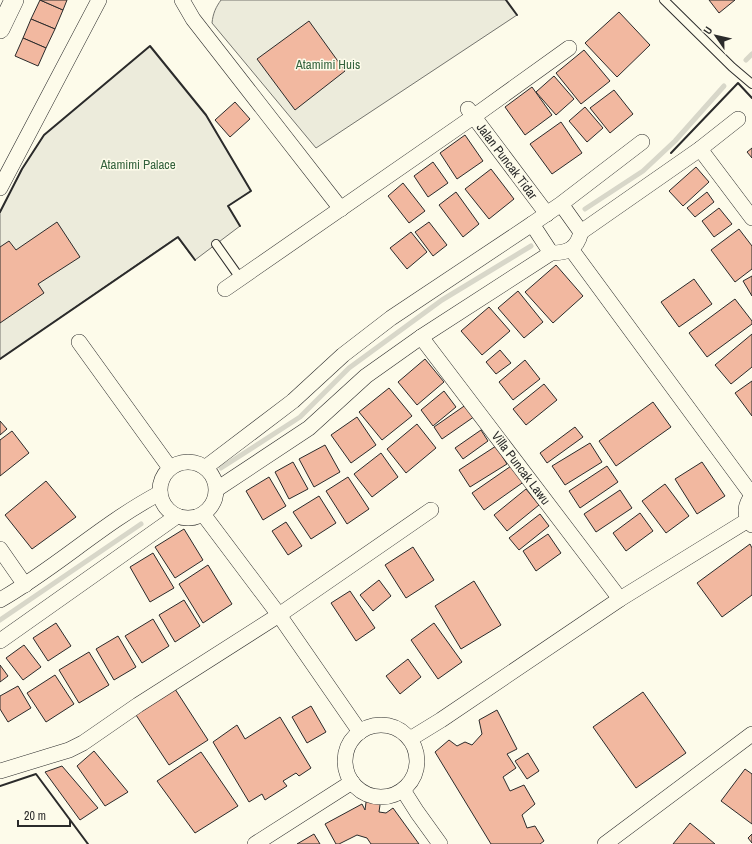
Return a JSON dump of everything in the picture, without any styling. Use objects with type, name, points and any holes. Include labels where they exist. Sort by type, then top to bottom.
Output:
[{"type":"street","points":[[0,29],[14,0]]},
{"type":"street","points":[[0,188],[99,0]]},
{"type":"street","points":[[182,0],[193,19],[341,209]]},
{"type":"street","points":[[225,289],[341,209],[470,113],[569,48]]},
{"type":"street","name":"Jalan Puncak Tidar","points":[[470,113],[546,214]]},
{"type":"street","points":[[217,489],[309,428],[366,376],[422,337],[551,252],[566,252],[571,249],[580,238],[582,232],[700,149],[738,119]]},
{"type":"street","points":[[206,468],[293,401],[342,355],[391,318],[561,204],[642,142]]},
{"type":"street","points":[[700,149],[752,218]]},
{"type":"street","points":[[561,204],[582,232]]},
{"type":"street","points":[[532,224],[551,252]]},
{"type":"street","points":[[410,739],[441,720],[620,599],[750,523],[746,513],[746,507],[752,496],[571,249]]},
{"type":"street","name":"Villa Puncak Lawu","points":[[422,337],[620,599]]},
{"type":"street","points":[[79,342],[170,468]]},
{"type":"street","points":[[184,462],[192,462],[206,468],[213,477],[217,489],[216,496],[209,510],[193,518],[182,518],[165,507],[160,493],[162,479],[170,468],[184,462]]},
{"type":"street","points":[[0,600],[25,585],[134,506],[160,493]]},
{"type":"street","points":[[0,771],[70,750],[83,743],[138,705],[279,616],[431,510]]},
{"type":"street","points":[[203,514],[279,616],[360,732]]},
{"type":"street","points":[[0,641],[177,516]]},
{"type":"street","points":[[0,549],[25,585]]},
{"type":"street","points":[[381,725],[392,726],[402,731],[410,739],[415,749],[417,760],[416,771],[411,782],[403,790],[393,795],[381,797],[370,795],[360,790],[352,782],[347,772],[347,750],[352,740],[360,732],[370,727],[381,725]]},
{"type":"street","points":[[605,844],[752,734]]},
{"type":"street","points":[[255,844],[352,782]]},
{"type":"street","points":[[403,790],[440,844]]},
{"type":"lane","points":[[664,0],[732,67],[752,84]]},
{"type":"lane","points":[[216,244],[240,278]]},
{"type":"green space","name":"Atamimi Huis","points":[[221,0],[506,0],[517,15],[316,148],[212,23],[215,10]]},
{"type":"green space","name":"Atamimi Palace","points":[[150,46],[206,115],[251,191],[228,206],[240,226],[195,260],[177,237],[0,359],[0,212],[22,169],[44,135]]},
{"type":"building","points":[[40,0],[63,10],[55,29],[31,19]]},
{"type":"building","points":[[40,0],[67,0],[63,10]]},
{"type":"building","points":[[709,0],[735,0],[719,13]]},
{"type":"building","points":[[619,12],[650,45],[617,77],[585,43]]},
{"type":"building","points":[[31,19],[55,29],[46,48],[23,38]]},
{"type":"building","points":[[309,21],[345,71],[295,110],[257,59]]},
{"type":"building","points":[[23,38],[46,48],[38,66],[15,56]]},
{"type":"building","points":[[584,50],[610,81],[581,104],[556,73]]},
{"type":"building","points":[[554,76],[574,99],[556,115],[536,92]]},
{"type":"building","points":[[532,87],[552,115],[525,135],[505,107]]},
{"type":"building","points":[[614,90],[633,114],[610,133],[590,108]]},
{"type":"building","points":[[235,102],[250,119],[230,137],[215,120]]},
{"type":"building","points":[[585,107],[603,128],[587,142],[569,121]]},
{"type":"building","points":[[561,122],[582,153],[552,174],[530,144]]},
{"type":"building","points":[[465,135],[483,161],[457,179],[440,153]]},
{"type":"building","points":[[752,148],[752,158],[747,152]]},
{"type":"building","points":[[433,162],[448,183],[428,197],[414,176]]},
{"type":"building","points":[[696,167],[709,182],[683,206],[669,191]]},
{"type":"building","points":[[491,169],[514,199],[489,219],[465,189]]},
{"type":"building","points":[[403,183],[425,211],[409,223],[388,196]]},
{"type":"building","points":[[456,192],[479,224],[463,237],[439,205]]},
{"type":"building","points":[[707,192],[714,202],[695,217],[687,208]]},
{"type":"building","points":[[719,208],[732,224],[714,237],[702,221]]},
{"type":"building","points":[[57,222],[80,257],[38,284],[44,293],[0,323],[0,247],[9,241],[16,250]]},
{"type":"building","points":[[429,222],[447,245],[433,256],[415,232]]},
{"type":"building","points":[[739,229],[752,246],[752,269],[735,282],[711,250]]},
{"type":"building","points":[[411,232],[427,252],[407,269],[390,248]]},
{"type":"building","points":[[556,265],[583,296],[553,323],[525,292]]},
{"type":"building","points":[[752,276],[752,296],[743,281]]},
{"type":"building","points":[[694,279],[712,304],[679,327],[661,302]]},
{"type":"building","points":[[518,291],[543,322],[524,338],[498,308]]},
{"type":"building","points":[[735,299],[752,321],[752,324],[707,357],[689,333]]},
{"type":"building","points":[[489,307],[510,331],[482,355],[461,331]]},
{"type":"building","points":[[752,334],[752,367],[731,384],[715,365]]},
{"type":"building","points":[[500,350],[511,363],[496,374],[486,362]]},
{"type":"building","points":[[425,359],[444,382],[417,405],[398,382]]},
{"type":"building","points":[[525,360],[540,379],[513,400],[499,382]]},
{"type":"building","points":[[752,381],[752,416],[735,393]]},
{"type":"building","points":[[544,384],[557,400],[526,425],[513,409]]},
{"type":"building","points":[[389,388],[412,416],[382,440],[359,412]]},
{"type":"building","points":[[444,391],[456,407],[433,426],[421,410]]},
{"type":"building","points":[[470,402],[478,414],[442,439],[434,427]]},
{"type":"building","points":[[653,402],[671,427],[616,466],[599,441]]},
{"type":"building","points":[[357,417],[376,445],[351,463],[331,435]]},
{"type":"building","points":[[0,421],[7,429],[0,435]]},
{"type":"building","points":[[417,424],[436,448],[406,473],[387,449]]},
{"type":"building","points":[[575,427],[583,437],[547,463],[540,453]]},
{"type":"building","points":[[481,430],[488,441],[463,459],[455,448]]},
{"type":"building","points":[[12,431],[29,453],[0,476],[0,440]]},
{"type":"building","points":[[590,443],[602,462],[565,485],[552,466]]},
{"type":"building","points":[[325,445],[340,472],[314,487],[299,459]]},
{"type":"building","points":[[496,446],[507,464],[470,487],[459,470]]},
{"type":"building","points":[[381,453],[398,477],[372,497],[354,474]]},
{"type":"building","points":[[293,462],[308,489],[289,499],[275,472]]},
{"type":"building","points":[[702,462],[725,496],[697,514],[675,479]]},
{"type":"building","points":[[514,464],[525,481],[484,510],[472,493]]},
{"type":"building","points":[[607,466],[618,482],[580,508],[569,491]]},
{"type":"building","points":[[269,477],[286,506],[263,520],[246,491]]},
{"type":"building","points":[[348,477],[369,509],[347,524],[326,491]]},
{"type":"building","points":[[46,481],[76,517],[32,549],[5,515]]},
{"type":"building","points":[[665,484],[689,516],[666,533],[642,501]]},
{"type":"building","points":[[526,489],[539,505],[507,531],[494,515]]},
{"type":"building","points":[[620,490],[632,508],[596,532],[584,514]]},
{"type":"building","points":[[319,496],[336,523],[311,539],[293,512]]},
{"type":"building","points":[[640,513],[653,531],[626,551],[613,533]]},
{"type":"building","points":[[540,514],[549,526],[519,550],[509,538]]},
{"type":"building","points":[[286,522],[302,546],[288,555],[272,531]]},
{"type":"building","points":[[184,529],[203,560],[175,578],[155,547]]},
{"type":"building","points":[[548,534],[561,553],[536,571],[523,551]]},
{"type":"building","points":[[750,544],[752,548],[752,595],[722,617],[697,583]]},
{"type":"building","points":[[413,547],[434,580],[406,598],[385,565]]},
{"type":"building","points":[[153,553],[174,588],[150,602],[130,567]]},
{"type":"building","points":[[208,565],[232,604],[203,623],[179,584]]},
{"type":"building","points":[[379,580],[391,596],[373,611],[360,595]]},
{"type":"building","points":[[474,581],[501,625],[461,649],[435,606]]},
{"type":"building","points":[[350,591],[375,628],[356,641],[331,603]]},
{"type":"building","points":[[184,600],[200,626],[175,642],[159,615]]},
{"type":"building","points":[[153,619],[169,646],[142,663],[125,636]]},
{"type":"building","points":[[56,623],[71,646],[48,661],[33,638]]},
{"type":"building","points":[[434,623],[462,662],[438,679],[411,640]]},
{"type":"building","points":[[118,636],[136,667],[114,680],[96,649]]},
{"type":"building","points":[[24,645],[41,667],[23,680],[6,658]]},
{"type":"building","points":[[89,652],[109,685],[79,703],[59,670]]},
{"type":"building","points":[[408,659],[421,677],[400,694],[386,676]]},
{"type":"building","points":[[0,665],[8,676],[0,682]]},
{"type":"building","points":[[55,675],[74,704],[46,722],[27,693]]},
{"type":"building","points":[[18,686],[31,708],[8,722],[0,709],[0,696]]},
{"type":"building","points":[[175,689],[208,740],[169,765],[136,715]]},
{"type":"building","points":[[643,692],[686,753],[636,788],[593,727]]},
{"type":"building","points":[[311,706],[326,732],[307,743],[292,717]]},
{"type":"building","points":[[497,710],[517,749],[507,754],[516,768],[503,777],[510,791],[524,785],[535,804],[522,815],[527,828],[535,826],[544,841],[540,844],[491,844],[435,752],[449,740],[457,746],[465,742],[472,745],[482,734],[479,720]]},
{"type":"building","points":[[280,717],[311,768],[299,776],[296,773],[283,781],[287,786],[265,800],[262,794],[249,802],[213,742],[237,725],[245,739]]},
{"type":"building","points":[[94,751],[128,792],[105,806],[77,766]]},
{"type":"building","points":[[201,752],[238,806],[195,833],[157,781]]},
{"type":"building","points":[[528,753],[539,771],[527,779],[515,761]]},
{"type":"building","points":[[62,766],[98,808],[80,820],[45,772]]},
{"type":"building","points":[[745,769],[752,774],[752,824],[721,801]]},
{"type":"building","points":[[367,795],[381,798],[379,812],[386,813],[393,808],[419,844],[371,844],[367,838],[357,835],[336,844],[325,824],[362,804],[365,810]]},
{"type":"building","points":[[690,823],[715,844],[673,844]]},
{"type":"building","points":[[314,834],[320,844],[297,844]]},
{"type":"building","points":[[752,834],[752,843],[748,838]]},
{"type":"waterway","points":[[746,60],[752,54]]},
{"type":"waterway","points":[[585,209],[643,171],[675,141],[724,86]]},
{"type":"waterway","points":[[221,468],[300,417],[349,368],[442,300],[531,246]]},
{"type":"waterway","points":[[0,620],[141,524]]},
{"type":"wall","points":[[506,0],[517,15]]},
{"type":"wall","points":[[0,212],[22,169],[44,135],[150,46],[206,115],[251,191],[228,206],[240,226]]},
{"type":"wall","points":[[671,153],[738,83],[752,98]]},
{"type":"wall","points":[[0,359],[178,237],[195,260]]},
{"type":"wall","points":[[0,786],[36,774],[88,844]]}]
